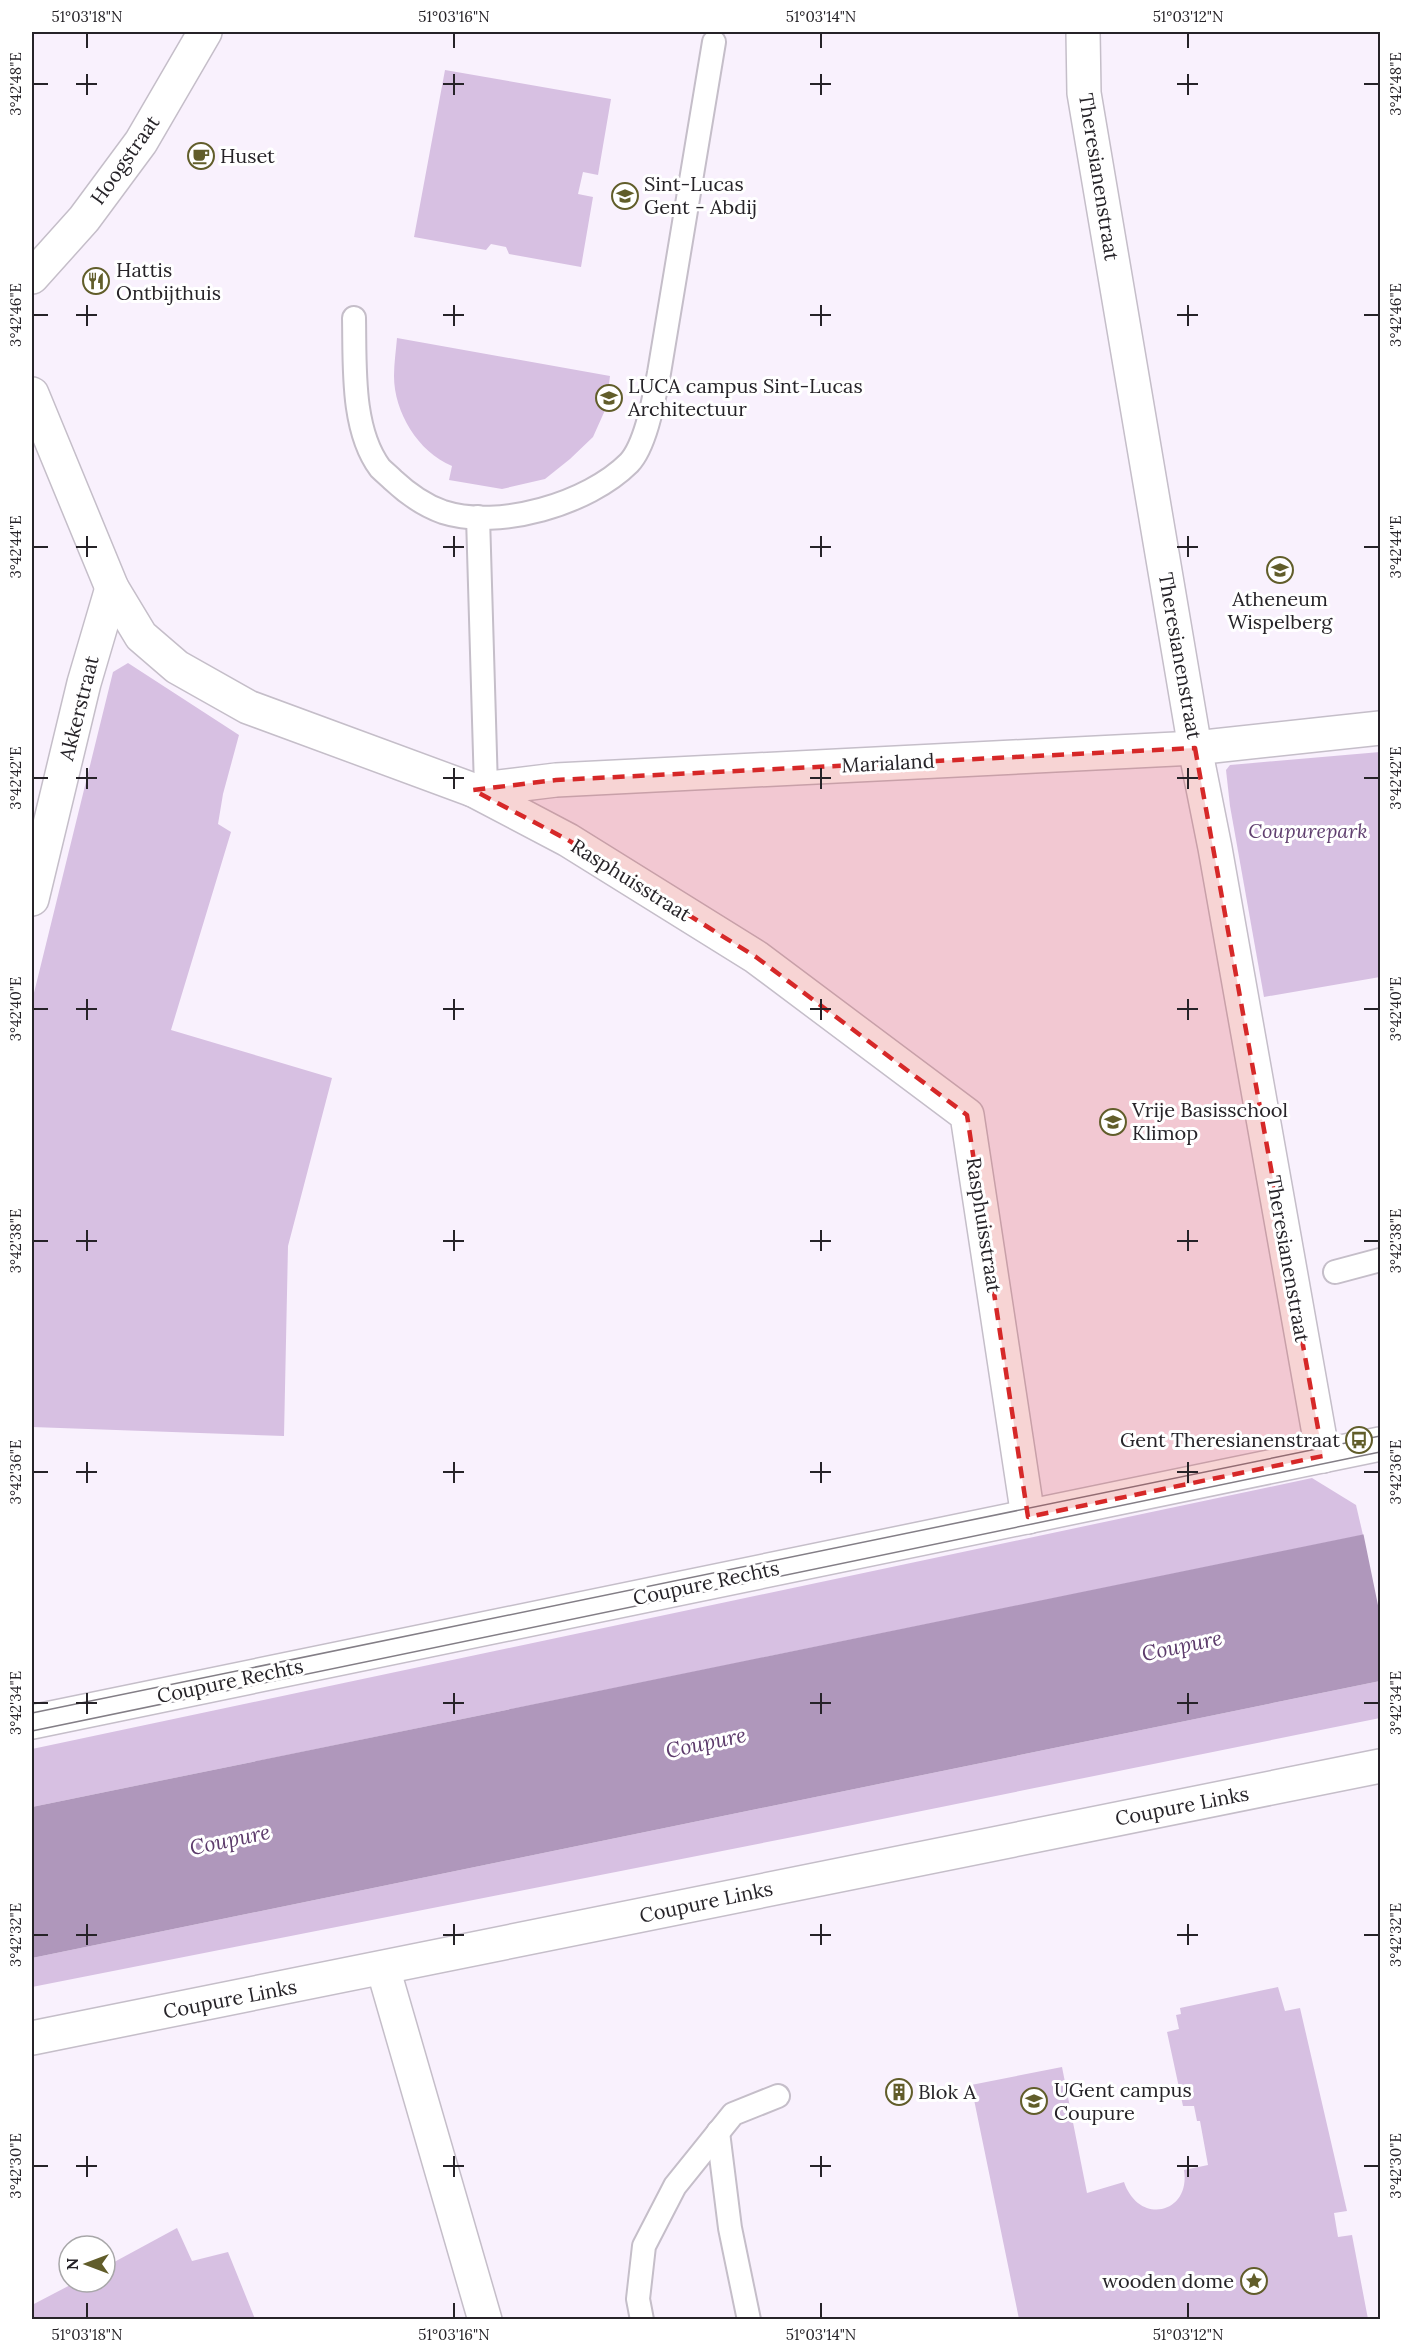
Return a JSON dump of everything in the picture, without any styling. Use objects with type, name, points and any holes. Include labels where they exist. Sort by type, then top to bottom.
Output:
[{"type":"street","name":"Hoogstraat","points":[[32,278],[84,219],[141,142],[205,32]]},
{"type":"street","name":"Theresianenstraat","points":[[1083,32],[1084,93],[1195,748],[1323,1456]]},
{"type":"street","name":"Rasphuisstraat","points":[[32,394],[112,588],[141,636],[177,667],[248,707],[479,789],[568,840],[756,957],[967,1115],[1028,1517]]},
{"type":"street","name":"Akkerstraat","points":[[32,899],[84,683],[112,588]]},
{"type":"street","name":"Marialand","points":[[479,789],[556,780],[1195,748],[1380,728]]},
{"type":"street","name":"Coupure Rechts","points":[[32,1722],[1380,1444]]},
{"type":"street","name":"Coupure Links","points":[[32,2038],[1380,1766]]},
{"type":"street","points":[[383,1968],[484,2319]]},
{"type":"lane","points":[[354,318],[355,381],[362,432],[380,468],[413,498],[443,512],[478,517],[522,514],[568,502],[603,484],[630,461],[648,426],[660,373],[714,42]]},
{"type":"lane","points":[[478,517],[479,789]]},
{"type":"lane","points":[[1335,1272],[1380,1260]]},
{"type":"lane","points":[[642,2319],[638,2299],[644,2246],[675,2186],[733,2114],[778,2096]]},
{"type":"lane","points":[[718,2132],[730,2228],[749,2319]]},
{"type":"highlighted area","points":[[1195,748],[1323,1456],[1028,1517],[967,1115],[756,957],[568,840],[473,790],[556,780]]},
{"type":"green space","points":[[445,70],[611,99],[598,175],[583,172],[578,194],[593,197],[581,267],[509,254],[506,247],[491,244],[486,250],[414,237]]},
{"type":"green space","points":[[397,338],[610,376],[606,408],[593,437],[545,479],[502,489],[449,480],[452,466],[440,460],[419,441],[403,417],[395,390]]},
{"type":"green space","points":[[128,663],[239,735],[223,794],[218,824],[231,832],[171,1030],[332,1078],[288,1246],[284,1436],[32,1427],[32,1001],[113,672]]},
{"type":"green space","name":"Coupurepark","points":[[1380,752],[1380,977],[1264,997],[1230,806],[1226,770],[1230,765]]},
{"type":"green space","points":[[1312,1478],[1356,1505],[1363,1535],[32,1807],[32,1749]]},
{"type":"green space","points":[[1380,1681],[1380,1718],[808,1834],[32,1987],[32,1958]]},
{"type":"green space","points":[[1278,1987],[1285,2011],[1300,2008],[1347,2211],[1334,2213],[1338,2237],[1352,2235],[1368,2319],[1019,2319],[971,2085],[1062,2067],[1087,2193],[1124,2182],[1131,2196],[1141,2205],[1151,2209],[1162,2209],[1172,2205],[1180,2197],[1184,2185],[1184,2170],[1208,2165],[1200,2121],[1197,2121],[1194,2106],[1183,2106],[1167,2032],[1179,2029],[1176,2015],[1181,2014],[1180,2008]]},
{"type":"green space","points":[[177,2228],[192,2261],[228,2252],[255,2319],[32,2319],[32,2305],[57,2292],[57,2294],[117,2294],[117,2260]]},
{"type":"water","name":"Coupure","points":[[1380,1531],[1380,1681],[32,1958],[32,1807]]},
{"type":"pier","points":[[1380,1529],[1380,1615],[1363,1532]]},
{"type":"tram line","points":[[32,1713],[1380,1436]]},
{"type":"tram line","points":[[32,1731],[1380,1452]]},
{"type":"place","name":"Huset","points":[[201,156]]},
{"type":"place","name":"Sint-Lucas Gent - Abdij","points":[[625,196]]},
{"type":"place","name":"Hattis Ontbijthuis","points":[[96,281]]},
{"type":"place","name":"LUCA campus Sint-Lucas Architectuur","points":[[609,398]]},
{"type":"place","name":"Atheneum Wispelberg","points":[[1280,570]]},
{"type":"place","name":"Vrije Basisschool Klimop","points":[[1113,1122]]},
{"type":"place","name":"Gent Theresianenstraat","points":[[1359,1440]]},
{"type":"place","name":"Blok A","points":[[899,2092]]},
{"type":"place","name":"UGent campus Coupure","points":[[1034,2101]]},
{"type":"place","name":"wooden dome","points":[[1254,2281]]}]
